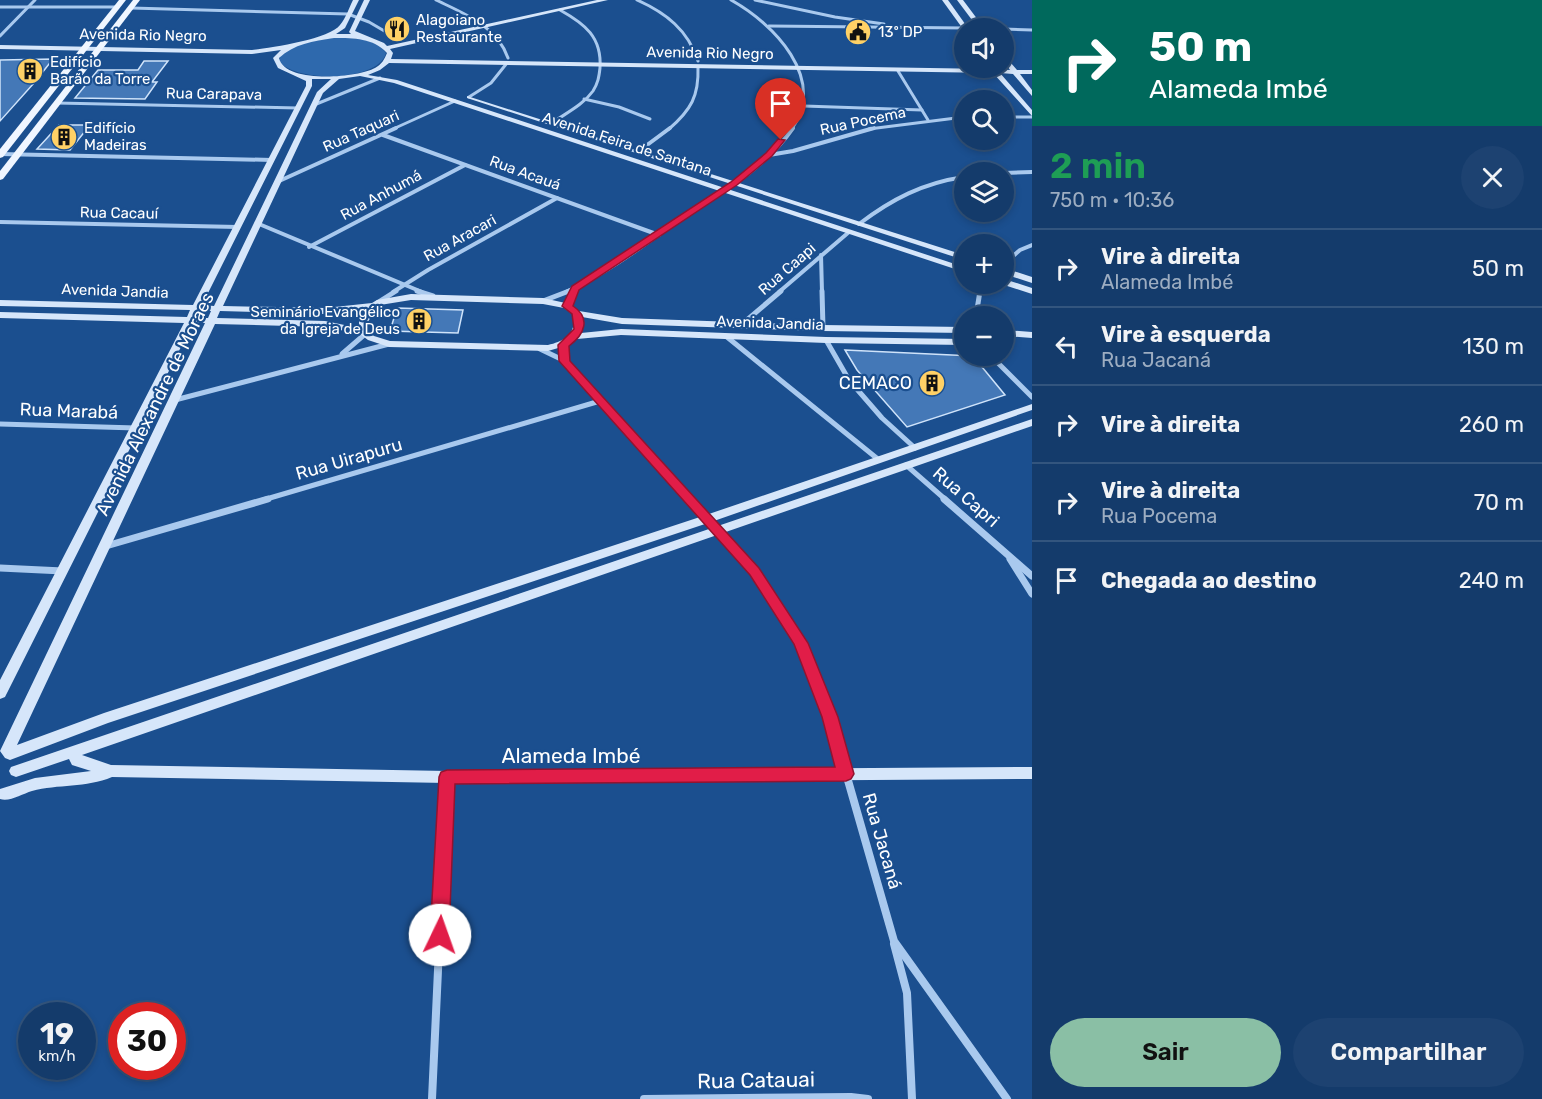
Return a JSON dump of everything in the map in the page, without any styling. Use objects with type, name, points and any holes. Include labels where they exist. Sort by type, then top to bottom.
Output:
[{"type":"main road","points":[[0,154],[123,0]]},
{"type":"main road","points":[[0,177],[137,0]]},
{"type":"main road","points":[[328,37],[342,28],[356,0]]},
{"type":"main road","points":[[361,38],[352,32],[367,0]]},
{"type":"main road","points":[[389,51],[481,25],[584,0]]},
{"type":"main road","points":[[375,41],[481,25],[605,0]]},
{"type":"main road","points":[[945,0],[958,18]]},
{"type":"main road","points":[[960,0],[974,18]]},
{"type":"main road","points":[[953,11],[961,18]]},
{"type":"main road","name":"Avenida Rio Negro","points":[[0,54],[83,51],[252,52],[285,48],[297,42],[328,37],[361,38],[375,41]]},
{"type":"main road","points":[[375,41],[389,51]]},
{"type":"main road","name":"Avenida Rio Negro","points":[[0,47],[83,51]]},
{"type":"main road","points":[[276,63],[276,58],[285,48]]},
{"type":"main road","name":"Avenida Rio Negro","points":[[97,51],[257,58],[276,63],[280,68],[301,76]]},
{"type":"main road","points":[[385,63],[389,51]]},
{"type":"main road","name":"Avenida Rio Negro","points":[[389,51],[411,56],[508,60],[797,66],[954,66]]},
{"type":"main road","name":"Avenida Rio Negro","points":[[343,77],[385,63],[508,60]]},
{"type":"main road","name":"Avenida Feira de Santana","points":[[385,63],[387,70],[954,255]]},
{"type":"main road","name":"Avenida Rio Negro","points":[[797,66],[898,71],[954,70]]},
{"type":"main road","name":"Avenida Rio Negro","points":[[1014,69],[1032,68]]},
{"type":"main road","name":"Avenida Rio Negro","points":[[1014,70],[1032,72]]},
{"type":"main road","points":[[1014,74],[1032,94]]},
{"type":"main road","name":"Avenida Feira de Santana","points":[[301,76],[380,78],[954,267]]},
{"type":"main road","name":"Avenida Alexandre de Moraes","points":[[0,693],[309,86],[309,80],[301,76]]},
{"type":"main road","name":"Avenida Alexandre de Moraes","points":[[6,751],[219,309],[320,92],[343,77]]},
{"type":"main road","points":[[1001,78],[1032,116]]},
{"type":"main road","points":[[1014,274],[1032,280]]},
{"type":"main road","points":[[1014,285],[1032,291]]},
{"type":"main road","name":"Avenida Jandia","points":[[0,303],[325,311],[375,305],[396,299],[438,298],[543,301],[622,321],[954,330]]},
{"type":"main road","points":[[364,334],[364,320],[375,305]]},
{"type":"main road","points":[[564,345],[575,336],[579,329],[580,320],[572,310]]},
{"type":"main road","name":"Avenida Jandia","points":[[0,315],[325,324],[364,334],[389,344],[540,348],[564,345]]},
{"type":"main road","name":"Avenida Jandia","points":[[575,336],[621,332],[826,340],[954,342]]},
{"type":"main road","points":[[1014,334],[1032,334]]},
{"type":"main road","points":[[2,796],[16,771],[15,761],[6,751],[707,519],[1032,407]]},
{"type":"main road","points":[[16,771],[718,532],[1032,422]]},
{"type":"main road","name":"Alameda Imbé","points":[[73,751],[77,761],[111,771],[447,777],[1032,773]]},
{"type":"main road","name":"Alameda Imbé","points":[[2,796],[34,784],[97,777],[111,771]]},
{"type":"street","points":[[0,36],[35,0]]},
{"type":"street","points":[[436,0],[481,25],[499,38],[507,49],[508,60],[501,74],[490,85],[469,97]]},
{"type":"street","points":[[637,0],[670,19],[686,33],[695,48],[698,64],[698,89],[687,111],[666,133],[639,152]]},
{"type":"street","name":"Rua Pocema","points":[[543,301],[575,289],[734,184],[769,154],[793,126],[804,106],[797,66],[784,44],[769,26],[731,0]]},
{"type":"street","points":[[755,0],[834,17],[912,27]]},
{"type":"street","points":[[0,8],[117,7]]},
{"type":"street","points":[[131,9],[348,14],[358,16],[398,39]]},
{"type":"street","points":[[552,123],[584,99],[598,83],[600,62],[600,48],[594,34],[560,10]]},
{"type":"street","points":[[769,26],[954,28]]},
{"type":"street","points":[[1014,29],[1032,30]]},
{"type":"street","points":[[898,71],[928,120]]},
{"type":"street","points":[[314,105],[380,78]]},
{"type":"street","points":[[584,99],[620,106],[633,114],[650,119]]},
{"type":"street","name":"Rua Taquari","points":[[277,182],[455,101]]},
{"type":"street","name":"Rua Carapava","points":[[57,103],[298,108]]},
{"type":"street","name":"Rua Pocema","points":[[804,106],[922,110]]},
{"type":"street","points":[[1014,117],[1032,116]]},
{"type":"street","name":"Rua Pocema","points":[[769,154],[793,151],[876,127],[954,118]]},
{"type":"street","name":"Rua Acauá","points":[[383,135],[658,235]]},
{"type":"street","points":[[0,154],[272,160]]},
{"type":"street","name":"Rua Anhumá","points":[[309,247],[465,165]]},
{"type":"street","points":[[1014,172],[1032,172]]},
{"type":"street","points":[[859,224],[886,202],[907,191],[954,179]]},
{"type":"street","name":"Rua Aracari","points":[[375,305],[402,286],[557,198]]},
{"type":"street","name":"Rua Cacauí","points":[[0,222],[238,227]]},
{"type":"street","points":[[259,224],[402,286],[438,298]]},
{"type":"street","name":"Rua Caapi","points":[[741,325],[849,232]]},
{"type":"street","points":[[1014,255],[1032,245]]},
{"type":"street","points":[[821,255],[823,328]]},
{"type":"street","points":[[572,310],[575,289]]},
{"type":"street","points":[[339,356],[364,334]]},
{"type":"street","points":[[727,337],[879,460]]},
{"type":"street","points":[[826,340],[849,380],[882,418],[915,448]]},
{"type":"street","points":[[175,400],[389,344]]},
{"type":"street","points":[[564,345],[565,361]]},
{"type":"street","name":"Rua Jacaná","points":[[540,348],[565,361],[754,572],[801,643],[830,717],[894,941],[1007,1099]]},
{"type":"street","points":[[1002,366],[1032,397]]},
{"type":"street","name":"Rua Uirapuru","points":[[106,546],[600,400]]},
{"type":"street","name":"Rua Marabá","points":[[0,424],[136,428]]},
{"type":"street","name":"Rua Capri","points":[[906,465],[1032,576]]},
{"type":"street","name":"Rua Capri","points":[[1005,552],[1032,594]]},
{"type":"street","points":[[0,568],[64,571]]},
{"type":"street","points":[[432,1099],[447,777]]},
{"type":"street","points":[[894,941],[907,993],[912,1040],[912,1099]]},
{"type":"street","name":"Rua Catauai","points":[[644,1099],[851,1097],[868,1099]]},
{"type":"shaded area","points":[[333,38],[369,41],[386,53],[380,63],[369,70],[336,76],[301,73],[288,68],[279,61],[281,54],[301,43]]},
{"type":"building","points":[[53,59],[34,83],[0,121],[0,60]]},
{"type":"building","points":[[144,61],[168,61],[152,82],[157,82],[145,99],[75,98],[98,70],[138,70]]},
{"type":"building","name":"Edifício Madeiras","points":[[59,125],[90,125],[70,150],[37,149]]},
{"type":"building","name":"Seminário Evangélico da Igreja de Deus","points":[[397,308],[463,310],[458,333],[390,331]]},
{"type":"building","name":"CEMACO","points":[[845,350],[954,355],[954,366],[981,366],[1005,395],[907,427],[857,370]]},
{"type":"place","name":"Alagoiano Restaurante","points":[[397,29]]},
{"type":"place","name":"13º DP","points":[[858,32]]},
{"type":"place","name":"Edifício Barão da Torre","points":[[30,71]]},
{"type":"place","name":"Edifício Madeiras","points":[[64,137]]},
{"type":"place","name":"Seminário Evangélico da Igreja de Deus","points":[[419,321]]},
{"type":"place","name":"CEMACO","points":[[932,383]]},
{"type":"route","points":[[440,935],[447,777],[846,774],[830,717],[801,643],[754,572],[565,361],[564,345],[575,336],[579,329],[580,320],[576,313],[567,306],[575,289],[734,184],[753,169],[781,140]]}]
